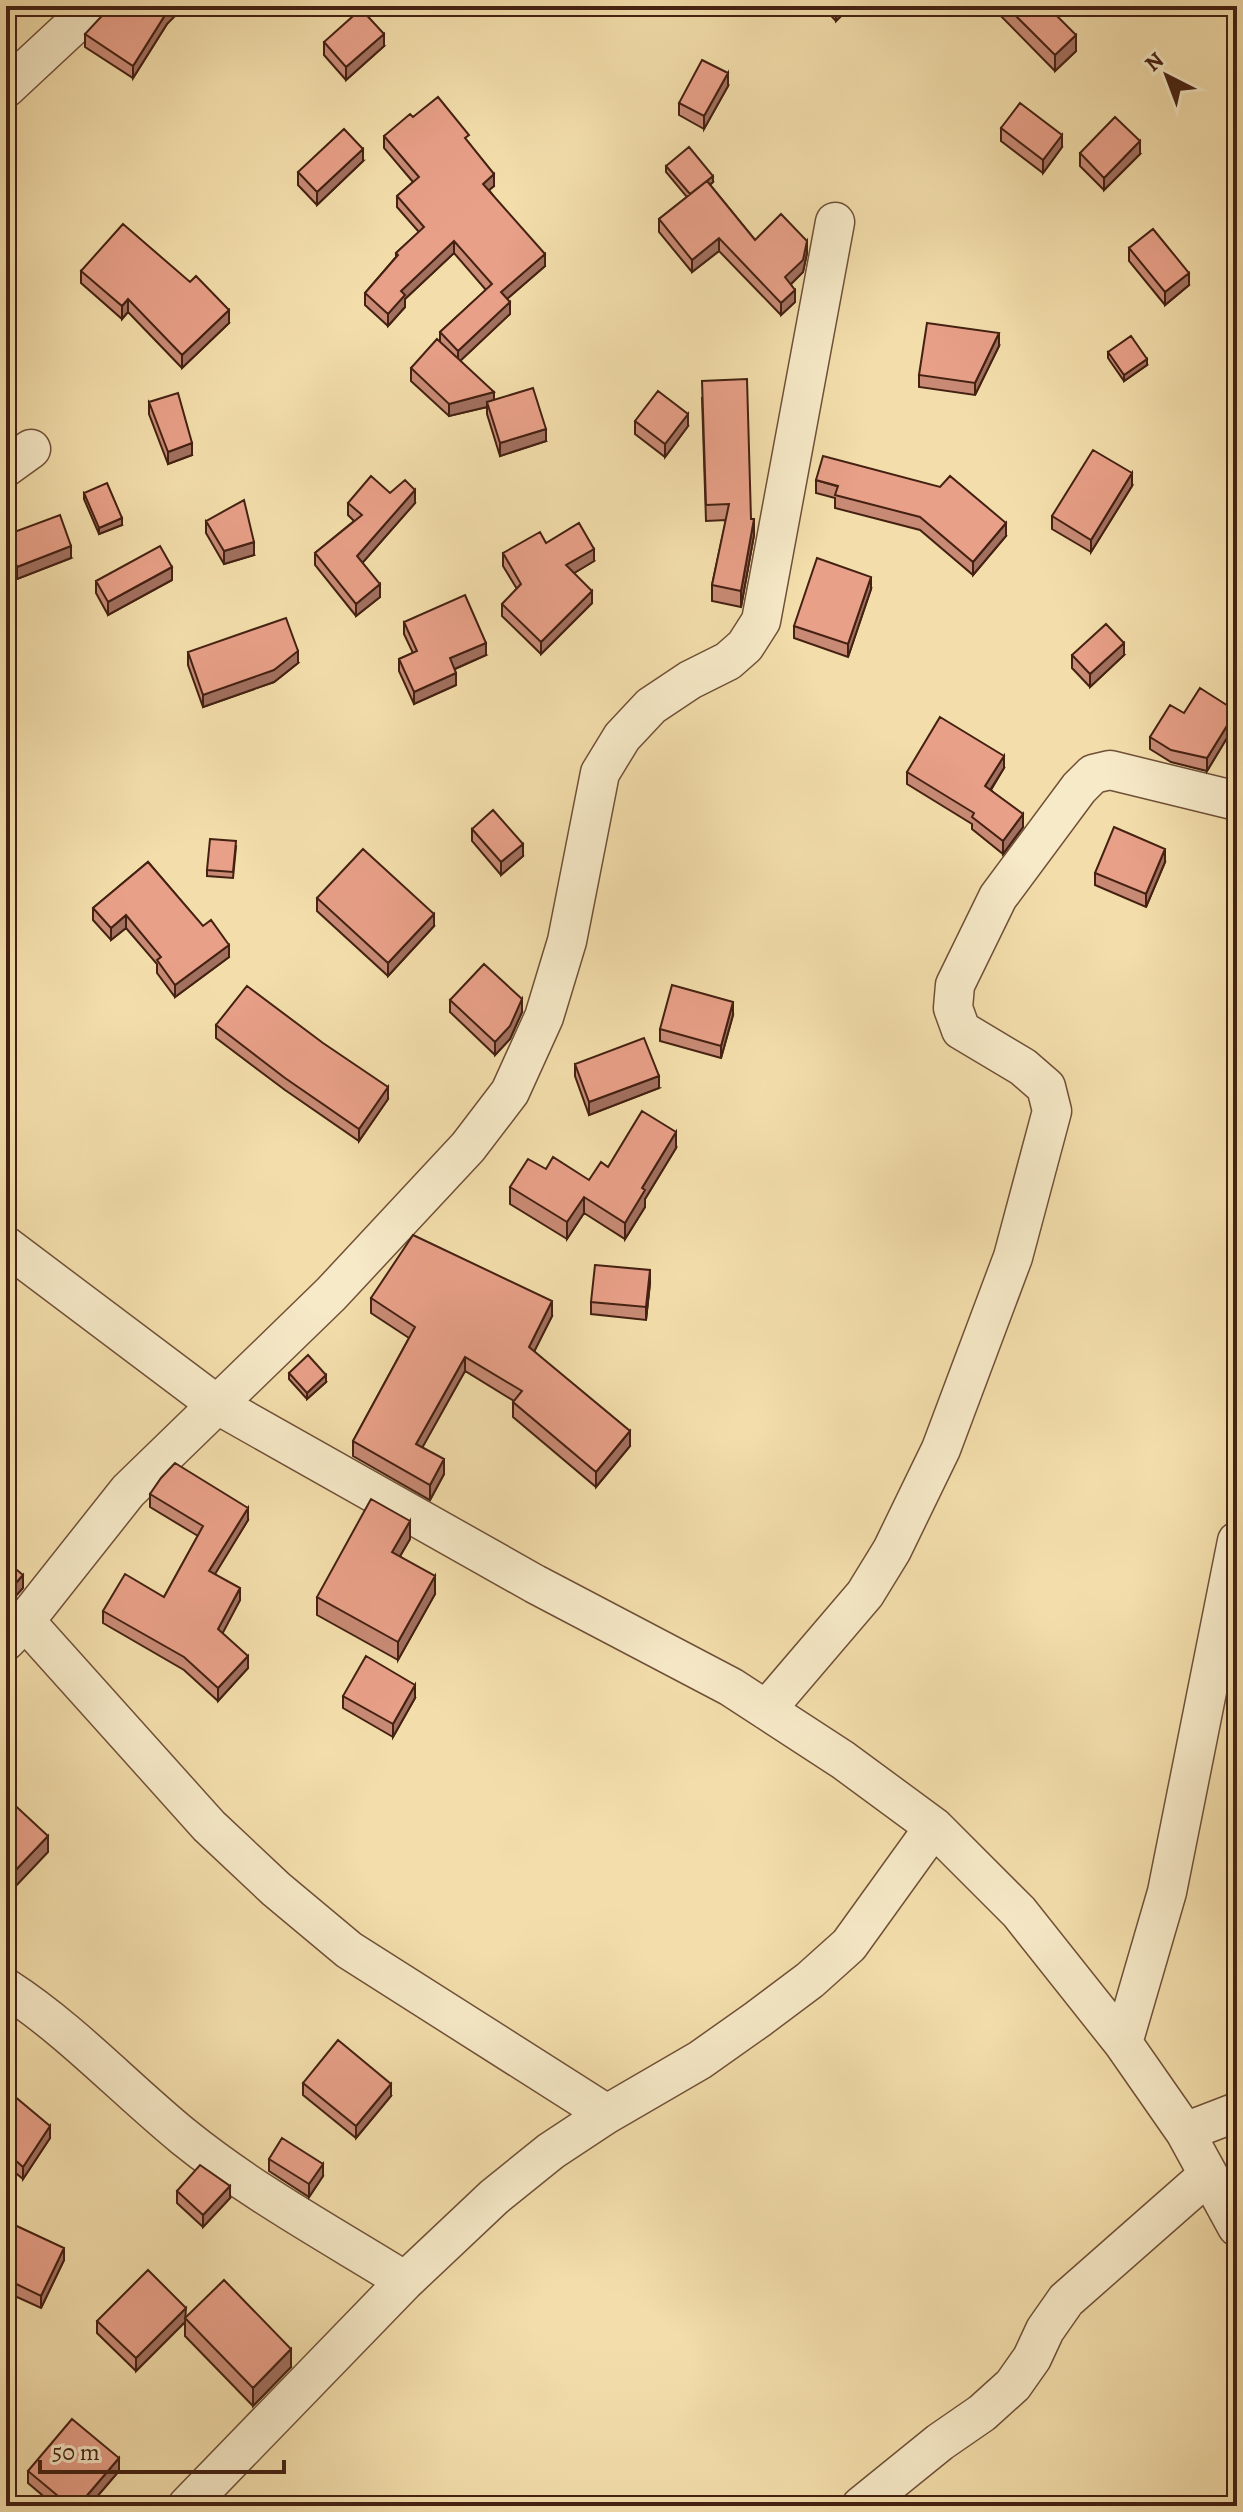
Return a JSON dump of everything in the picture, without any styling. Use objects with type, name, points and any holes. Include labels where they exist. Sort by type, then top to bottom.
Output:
[{"type":"street","points":[[6,88],[94,6]]},
{"type":"street","points":[[607,2114],[349,1950],[276,1889],[209,1826],[15,1631],[128,1491],[331,1294],[468,1147],[510,1092],[544,1017],[567,941],[600,773],[622,737],[651,706],[690,680],[728,661],[745,646],[761,621],[835,222]]},
{"type":"street","points":[[766,1710],[865,1594],[892,1550],[941,1449],[1013,1257],[1052,1111],[1046,1087],[1023,1067],[961,1030],[953,1008],[955,985],[998,897],[1093,774],[1110,770],[1237,801]]},
{"type":"street","points":[[6,1246],[216,1404],[535,1584],[731,1687],[843,1760],[934,1827],[1019,1912],[1123,2043],[1185,2132],[1237,2227]]},
{"type":"street","points":[[1123,2043],[1167,1892],[1237,1541]]},
{"type":"street","points":[[187,2506],[405,2281],[494,2197],[551,2151],[700,2060],[810,1980],[849,1945],[934,1827]]},
{"type":"street","points":[[6,1988],[42,2011],[186,2139],[242,2180],[405,2281]]},
{"type":"street","points":[[1185,2132],[1237,2112]]},
{"type":"street","points":[[861,2506],[940,2442],[982,2413],[1013,2385],[1066,2300],[1208,2175]]},
{"type":"building","points":[[111,6],[173,6],[133,66],[85,34]]},
{"type":"building","points":[[1006,6],[1047,6],[1076,35],[1055,55]]},
{"type":"building","points":[[361,9],[384,34],[346,67],[324,42]]},
{"type":"building","points":[[702,60],[728,73],[704,116],[679,103]]},
{"type":"building","points":[[438,97],[469,135],[465,138],[494,174],[483,184],[545,254],[501,292],[510,302],[458,351],[440,332],[492,284],[454,241],[401,291],[405,295],[388,314],[365,293],[398,255],[396,253],[424,227],[397,196],[419,177],[384,136],[410,114],[413,117]]},
{"type":"building","points":[[1020,103],[1062,135],[1043,160],[1001,128]]},
{"type":"building","points":[[1115,117],[1140,141],[1104,178],[1080,153]]},
{"type":"building","points":[[344,129],[363,149],[317,192],[298,172]]},
{"type":"building","points":[[689,147],[713,176],[690,194],[666,166]]},
{"type":"building","points":[[707,181],[755,240],[781,214],[807,241],[803,260],[785,277],[795,290],[781,303],[719,238],[692,260],[659,219]]},
{"type":"building","points":[[123,224],[190,282],[196,276],[229,310],[182,355],[128,299],[122,306],[81,271]]},
{"type":"building","points":[[1153,229],[1189,273],[1165,292],[1129,248]]},
{"type":"building","points":[[927,323],[999,333],[975,383],[919,375]]},
{"type":"building","points":[[1131,336],[1147,359],[1124,375],[1108,352]]},
{"type":"building","points":[[437,339],[494,392],[449,404],[411,368]]},
{"type":"building","points":[[1237,341],[1237,363],[1230,343]]},
{"type":"building","points":[[747,379],[751,519],[754,519],[741,591],[712,585],[729,504],[706,505],[702,381]]},
{"type":"building","points":[[533,388],[546,429],[500,443],[487,402]]},
{"type":"building","points":[[658,391],[688,414],[665,444],[635,421]]},
{"type":"building","points":[[178,393],[192,443],[168,452],[149,402]]},
{"type":"building","points":[[1093,450],[1132,473],[1091,540],[1052,516]]},
{"type":"building","points":[[823,456],[940,487],[950,476],[1006,523],[973,562],[920,517],[835,495],[838,486],[816,480]]},
{"type":"building","points":[[371,476],[390,493],[405,480],[415,490],[357,556],[380,584],[356,604],[315,553],[362,515],[348,503]]},
{"type":"building","points":[[107,483],[122,518],[99,528],[84,493]]},
{"type":"building","points":[[244,500],[254,542],[224,551],[206,521]]},
{"type":"building","points":[[60,515],[71,546],[17,567],[6,535]]},
{"type":"building","points":[[579,523],[594,549],[566,565],[592,591],[541,642],[502,604],[521,584],[503,553],[540,532],[546,543]]},
{"type":"building","points":[[160,546],[172,567],[108,602],[96,581]]},
{"type":"building","points":[[817,558],[871,577],[848,644],[794,626]]},
{"type":"building","points":[[465,595],[486,643],[450,658],[456,673],[414,692],[399,659],[417,651],[404,622]]},
{"type":"building","points":[[286,618],[298,651],[274,670],[203,695],[188,652]]},
{"type":"building","points":[[1106,624],[1124,643],[1090,674],[1072,655]]},
{"type":"building","points":[[1200,688],[1236,711],[1207,758],[1171,750],[1150,737],[1170,705],[1184,713]]},
{"type":"building","points":[[940,717],[1004,756],[985,786],[1023,814],[1003,841],[972,817],[974,813],[907,772]]},
{"type":"building","points":[[493,810],[523,844],[501,862],[472,829]]},
{"type":"building","points":[[1114,827],[1165,849],[1146,894],[1095,873]]},
{"type":"building","points":[[210,839],[236,841],[233,872],[207,870]]},
{"type":"building","points":[[363,849],[434,914],[388,963],[317,898]]},
{"type":"building","points":[[148,862],[203,926],[211,920],[229,945],[175,985],[157,960],[161,957],[126,915],[111,928],[93,908]]},
{"type":"building","points":[[484,964],[522,999],[510,1026],[495,1042],[450,1000]]},
{"type":"building","points":[[672,985],[733,1002],[721,1046],[660,1029]]},
{"type":"building","points":[[247,986],[388,1087],[359,1129],[216,1025]]},
{"type":"building","points":[[644,1038],[659,1076],[589,1102],[575,1064]]},
{"type":"building","points":[[642,1111],[676,1132],[625,1223],[584,1197],[567,1222],[510,1187],[528,1159],[546,1169],[553,1157],[589,1180],[601,1162],[608,1167]]},
{"type":"building","points":[[413,1235],[552,1301],[529,1347],[630,1431],[596,1472],[513,1402],[522,1391],[465,1357],[416,1444],[444,1459],[430,1485],[353,1441],[415,1327],[371,1298]]},
{"type":"building","points":[[595,1265],[650,1270],[646,1307],[591,1302]]},
{"type":"building","points":[[308,1355],[326,1375],[307,1393],[289,1373]]},
{"type":"building","points":[[175,1463],[248,1508],[209,1571],[240,1588],[218,1629],[248,1656],[218,1688],[184,1657],[103,1611],[125,1574],[164,1597],[203,1526],[150,1494]]},
{"type":"building","points":[[371,1499],[410,1521],[392,1552],[435,1576],[398,1642],[317,1597]]},
{"type":"building","points":[[6,1561],[23,1575],[6,1594]]},
{"type":"building","points":[[366,1656],[415,1685],[393,1724],[343,1696]]},
{"type":"building","points":[[6,1797],[48,1836],[11,1875],[13,1877],[6,1885]]},
{"type":"building","points":[[338,2040],[391,2084],[356,2126],[303,2083]]},
{"type":"building","points":[[13,2095],[50,2126],[23,2167],[6,2152],[6,2104]]},
{"type":"building","points":[[282,2138],[323,2164],[309,2184],[269,2159]]},
{"type":"building","points":[[200,2165],[230,2186],[203,2215],[177,2191]]},
{"type":"building","points":[[6,2221],[64,2248],[41,2296],[6,2279]]},
{"type":"building","points":[[148,2270],[186,2308],[136,2358],[97,2321]]},
{"type":"building","points":[[224,2280],[291,2349],[253,2388],[185,2318]]},
{"type":"building","points":[[72,2419],[119,2458],[78,2506],[70,2506],[28,2471]]}]
